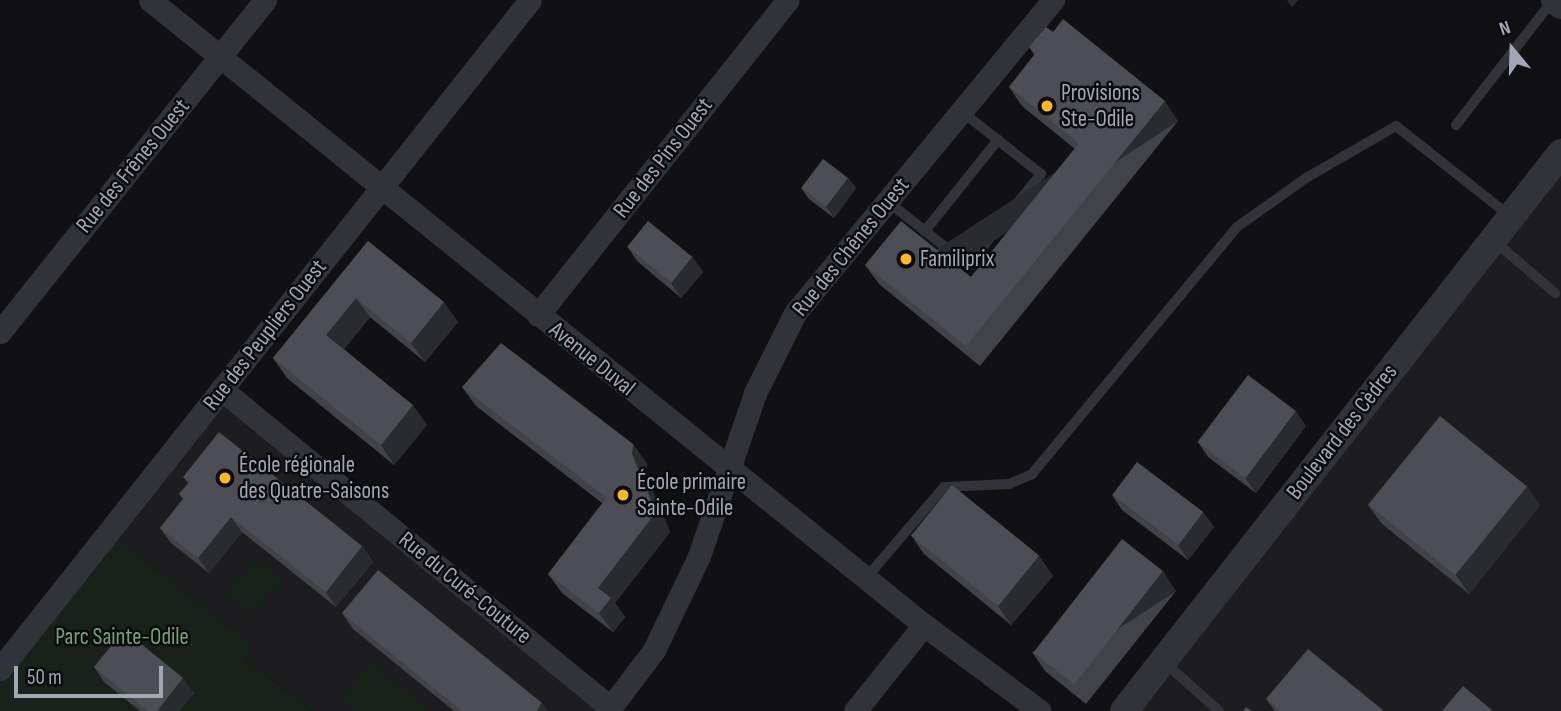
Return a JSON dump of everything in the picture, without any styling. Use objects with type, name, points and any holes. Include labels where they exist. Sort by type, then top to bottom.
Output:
[{"type":"street","name":"Avenue Duval","points":[[150,0],[383,185],[730,470],[925,625],[1040,711]]},
{"type":"street","name":"Rue des Frênes Ouest","points":[[0,332],[265,0]]},
{"type":"street","name":"Rue des Peupliers Ouest","points":[[0,669],[530,0]]},
{"type":"street","name":"Rue des Pins Ouest","points":[[538,315],[788,0]]},
{"type":"street","name":"Rue des Chênes Ouest","points":[[610,709],[654,650],[699,556],[755,393],[795,313],[1053,0]]},
{"type":"street","points":[[1554,0],[1561,5]]},
{"type":"street","name":"Boulevard des Cèdres","points":[[1124,711],[1561,153]]},
{"type":"street","name":"Rue du Curé-Couture","points":[[222,389],[610,709]]},
{"type":"street","points":[[855,711],[925,625]]},
{"type":"lane","points":[[1455,125],[1554,0]]},
{"type":"lane","points":[[887,201],[968,265],[1041,174],[961,111]]},
{"type":"lane","points":[[866,578],[944,487],[1009,484],[1032,474],[1237,227],[1306,178],[1395,126],[1511,217]]},
{"type":"lane","points":[[925,231],[998,140]]},
{"type":"lane","points":[[1493,240],[1559,292]]},
{"type":"lane","points":[[1163,661],[1219,711]]},
{"type":"shaded area","points":[[1561,152],[1561,711],[1124,711]]},
{"type":"shaded area","points":[[221,389],[608,711],[312,711],[244,658],[253,645],[110,533]]},
{"type":"green space","name":"Parc Sainte-Odile","points":[[110,533],[253,645],[244,658],[312,711],[0,711],[0,669]]},
{"type":"green space","points":[[255,558],[281,578],[253,615],[227,594]]},
{"type":"green space","points":[[372,663],[430,711],[356,711],[341,699]]},
{"type":"building","points":[[1063,19],[1165,101],[966,346],[865,265],[901,221],[971,277],[1079,143],[1009,87],[1036,53],[1029,47],[1046,27],[1053,32]]},
{"type":"building","points":[[823,159],[848,178],[826,206],[801,188]]},
{"type":"building","points":[[648,221],[692,257],[672,283],[627,247]]},
{"type":"building","points":[[368,241],[444,302],[411,343],[356,298],[326,335],[413,405],[381,445],[273,358]]},
{"type":"building","name":"École primaire Sainte-Odile","points":[[501,343],[633,444],[632,454],[656,512],[598,588],[611,598],[599,613],[548,574],[607,498],[462,387]]},
{"type":"building","points":[[1248,375],[1296,411],[1245,478],[1197,442]]},
{"type":"building","points":[[1440,416],[1527,486],[1455,575],[1368,505]]},
{"type":"building","points":[[219,432],[362,546],[326,592],[231,517],[198,558],[160,528],[184,498],[179,494],[190,482],[183,477]]},
{"type":"building","points":[[1137,462],[1203,512],[1179,545],[1112,495]]},
{"type":"building","points":[[952,485],[1039,555],[998,606],[911,536]]},
{"type":"building","points":[[1122,539],[1163,571],[1074,684],[1033,652]]},
{"type":"building","points":[[378,570],[542,703],[536,711],[462,711],[342,613]]},
{"type":"building","points":[[124,630],[183,678],[157,711],[148,711],[94,667]]},
{"type":"building","points":[[1308,649],[1384,711],[1281,711],[1266,699]]},
{"type":"building","points":[[1463,686],[1493,711],[1442,711]]},
{"type":"place","name":"Provisions Ste-Odile","points":[[1047,106]]},
{"type":"place","name":"Familiprix","points":[[906,259]]},
{"type":"place","name":"École régionale des Quatre-Saisons","points":[[225,478]]},
{"type":"place","name":"École primaire Sainte-Odile","points":[[623,495]]}]
